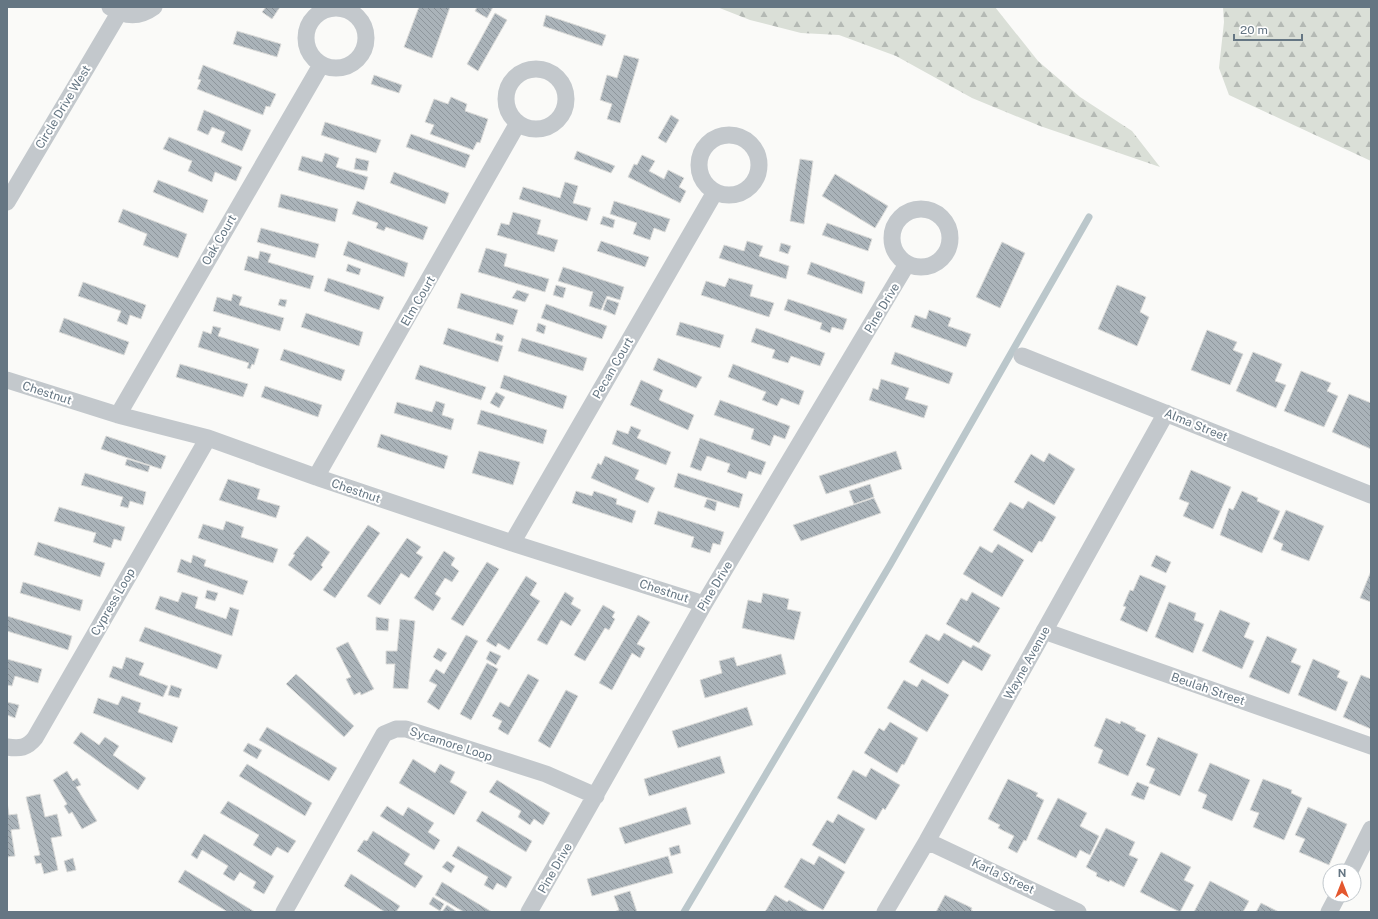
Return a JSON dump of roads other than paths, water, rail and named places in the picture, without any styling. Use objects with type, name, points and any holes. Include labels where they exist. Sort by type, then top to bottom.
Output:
[{"type":"street","name":"Circle Drive West","points":[[7,202],[114,10],[137,16],[146,13],[154,7]]},
{"type":"street","name":"Oak Court","points":[[118,415],[321,65]]},
{"type":"street","name":"Elm Court","points":[[316,477],[518,123]]},
{"type":"street","name":"Pecan Court","points":[[512,543],[715,192]]},
{"type":"street","name":"Pine Drive","points":[[529,912],[704,604],[907,264]]},
{"type":"street","name":"Alma Street","points":[[1022,356],[1371,495]]},
{"type":"street","name":"Chestnut","points":[[7,380],[118,415],[208,438],[316,477],[512,543],[704,604]]},
{"type":"street","name":"Wayne Avenue","points":[[885,912],[927,841],[1166,413]]},
{"type":"street","name":"Cypress Loop","points":[[7,747],[19,748],[30,745],[35,738],[208,438]]},
{"type":"street","name":"Beulah Street","points":[[1044,631],[1371,746]]},
{"type":"street","name":"Sycamore Loop","points":[[284,912],[384,734],[396,729],[406,729],[546,774],[596,796]]},
{"type":"street","points":[[1354,863],[1371,828]]},
{"type":"street","name":"Karla Street","points":[[927,841],[1078,912]]},
{"type":"street","points":[[1329,912],[1334,903]]},
{"type":"waterway","points":[[684,912],[890,565],[1089,217]]}]
